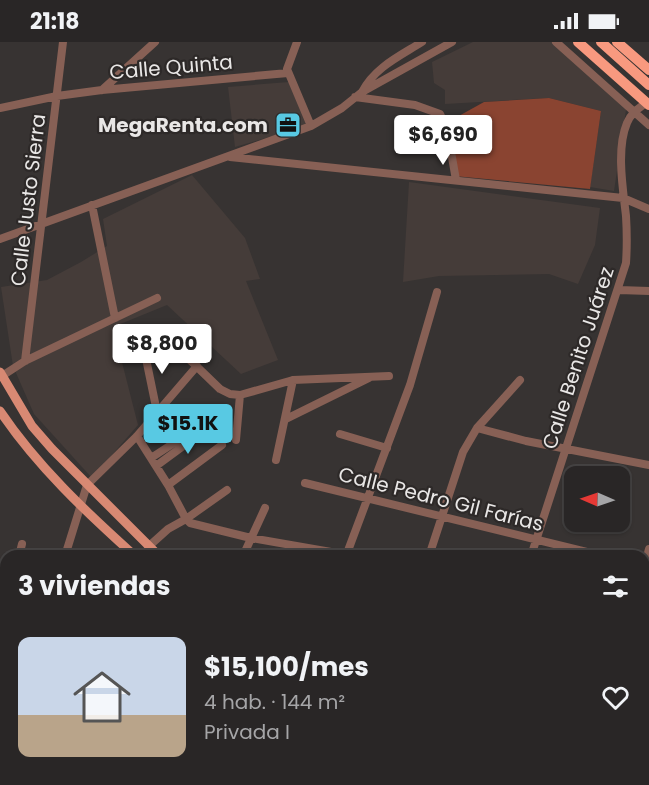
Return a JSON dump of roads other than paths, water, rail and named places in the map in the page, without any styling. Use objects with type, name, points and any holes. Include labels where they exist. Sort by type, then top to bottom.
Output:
[{"type":"highway","points":[[578,42],[648,104]]},
{"type":"highway","points":[[601,42],[649,85]]},
{"type":"highway","points":[[617,42],[649,70]]},
{"type":"main road","points":[[1,374],[33,426],[87,485],[152,550]]},
{"type":"main road","points":[[0,411],[26,447],[81,507],[128,550]]},
{"type":"street","name":"Calle Justo Sierra","points":[[25,361],[63,42]]},
{"type":"street","points":[[102,90],[155,42]]},
{"type":"street","points":[[297,42],[287,66],[288,73],[311,126]]},
{"type":"street","points":[[0,239],[311,126],[336,112],[359,95],[452,42]]},
{"type":"street","points":[[556,42],[649,125]]},
{"type":"street","points":[[359,95],[368,80],[380,69],[419,43]]},
{"type":"street","name":"Calle Quinta","points":[[0,108],[57,96],[102,90],[288,73]]},
{"type":"street","points":[[359,95],[435,111],[442,118],[447,129],[456,180]]},
{"type":"street","points":[[634,111],[648,104]]},
{"type":"street","name":"Calle Benito Juárez","points":[[533,550],[626,263],[627,241],[621,168],[623,137],[626,125],[634,111]]},
{"type":"street","points":[[226,157],[623,198],[649,209]]},
{"type":"street","points":[[92,205],[115,318]]},
{"type":"street","points":[[619,290],[649,291]]},
{"type":"street","points":[[351,550],[410,385],[437,292]]},
{"type":"street","points":[[1,374],[157,298]]},
{"type":"street","points":[[157,412],[144,343],[158,332],[162,333],[220,389],[230,394],[240,395],[293,380],[389,376]]},
{"type":"street","points":[[67,550],[87,485],[137,435],[197,366]]},
{"type":"street","points":[[286,419],[372,377]]},
{"type":"street","points":[[276,460],[293,380]]},
{"type":"street","points":[[431,550],[463,452],[477,428],[520,380]]},
{"type":"street","points":[[236,440],[240,395]]},
{"type":"street","points":[[156,466],[210,427]]},
{"type":"street","points":[[477,428],[649,465]]},
{"type":"street","points":[[340,434],[387,447]]},
{"type":"street","points":[[137,435],[186,519],[196,525],[316,550]]},
{"type":"street","points":[[151,458],[180,439]]},
{"type":"street","points":[[168,485],[222,445]]},
{"type":"street","name":"Calle Pedro Gil Farías","points":[[306,483],[579,550]]},
{"type":"street","points":[[148,546],[168,529],[227,490]]},
{"type":"street","points":[[246,550],[265,508]]},
{"type":"street","points":[[20,550],[22,544]]},
{"type":"place","name":"MegaRenta.com","points":[[288,125]]}]
